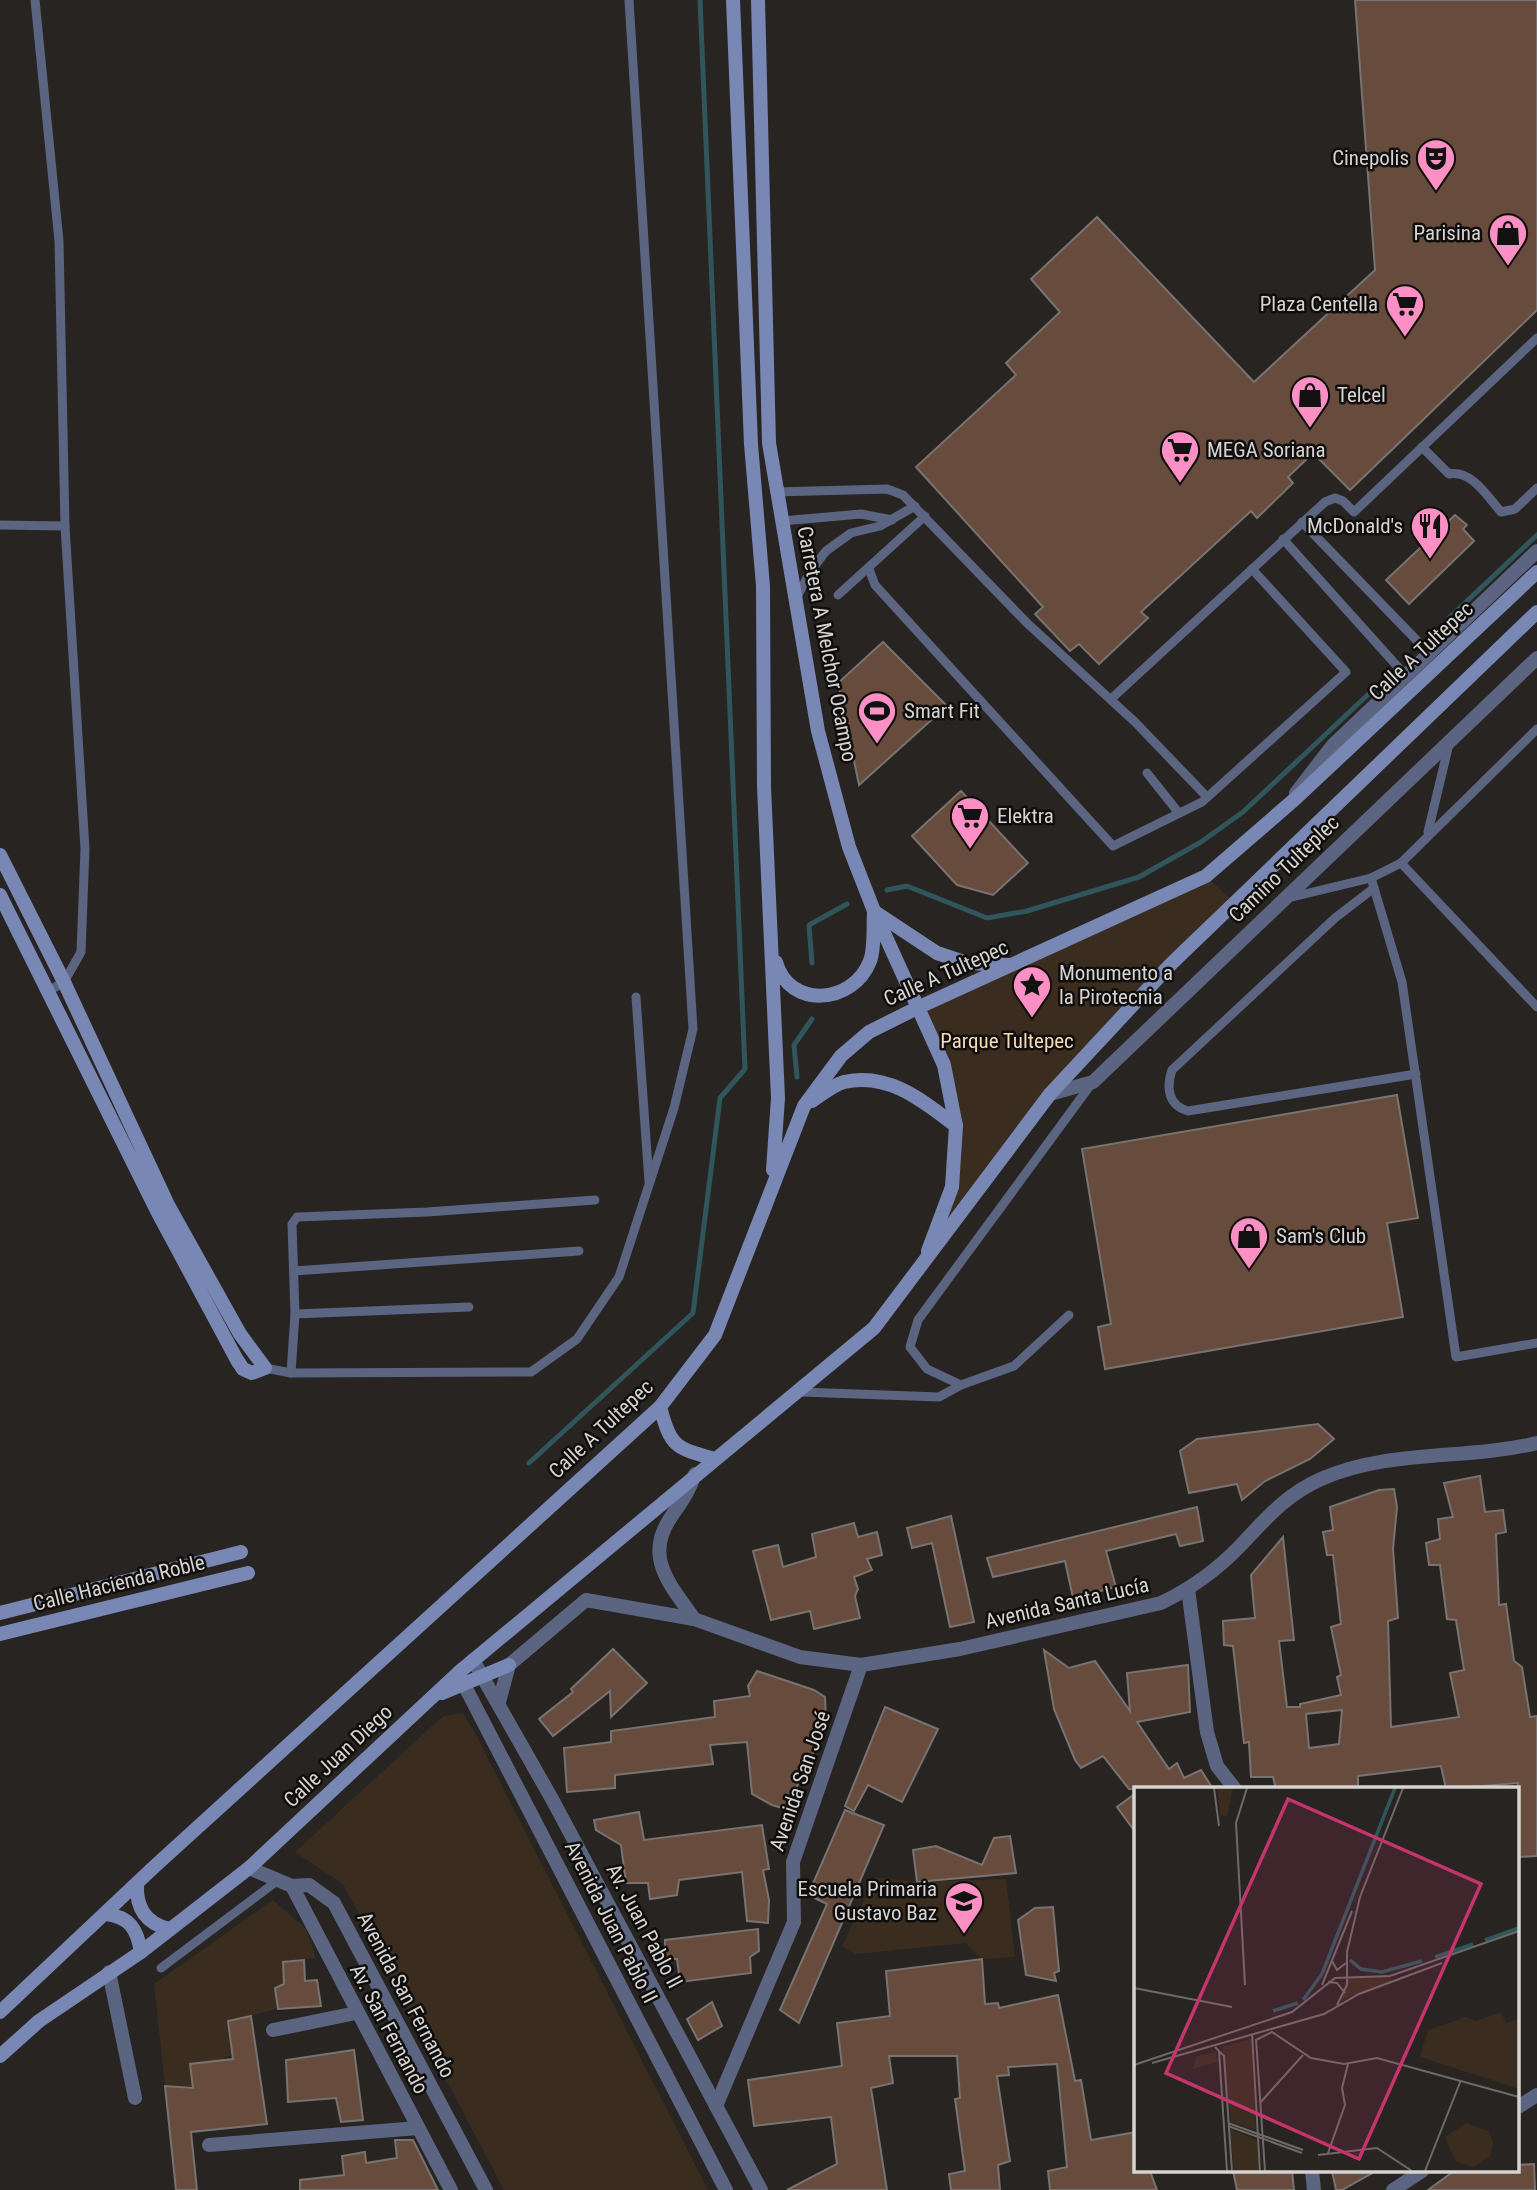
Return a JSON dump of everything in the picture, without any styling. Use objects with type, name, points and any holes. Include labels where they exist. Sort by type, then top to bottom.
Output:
[{"type":"main road","points":[[733,0],[751,444],[763,586],[764,786],[778,1098],[772,1182]]},
{"type":"main road","name":"Carretera A Melchor Ocampo","points":[[758,0],[769,443],[775,492],[818,731],[849,847],[874,911],[944,1065],[956,1126],[952,1187],[921,1269]]},
{"type":"main road","name":"Calle A Tultepec","points":[[513,1538],[660,1407],[715,1335],[746,1261],[772,1182],[804,1106],[841,1056],[869,1031],[1206,876],[1281,811],[1537,572]]},
{"type":"main road","points":[[461,1678],[473,1660],[695,1474],[800,1392],[874,1328],[1050,1094],[1171,964],[1537,612]]},
{"type":"main road","points":[[0,855],[64,982],[168,1205],[240,1334],[265,1368],[252,1373],[243,1369],[237,1360],[157,1211],[50,990],[0,895]]},
{"type":"main road","points":[[771,944],[780,977],[796,992],[832,996],[857,982],[870,960],[874,911],[937,953],[967,963],[1014,966]]},
{"type":"main road","points":[[804,1106],[842,1082],[873,1080],[909,1091],[956,1126]]},
{"type":"main road","points":[[660,1407],[668,1438],[685,1451],[715,1459]]},
{"type":"main road","name":"Calle Juan Diego","points":[[0,2012],[513,1538]]},
{"type":"main road","name":"Calle Hacienda Roble","points":[[0,1613],[241,1552]]},
{"type":"main road","name":"Calle Hacienda Roble","points":[[0,1634],[248,1573]]},
{"type":"main road","points":[[461,1678],[486,1679],[509,1665]]},
{"type":"main road","name":"Calle Juan Diego","points":[[0,2056],[39,2021],[141,1952],[249,1868],[431,1698],[461,1678]]},
{"type":"main road","points":[[137,1884],[136,1900],[144,1916],[155,1925],[169,1929]]},
{"type":"main road","points":[[106,1914],[121,1916],[132,1925],[141,1952]]},
{"type":"street","points":[[1281,811],[1333,745],[1537,551]]},
{"type":"street","name":"Camino Tulteplec","points":[[1050,1094],[1093,1082],[1537,658]]},
{"type":"street","name":"Avenida Santa Lucía","points":[[509,1665],[586,1600],[694,1619],[800,1657],[861,1665],[960,1649],[1161,1603],[1188,1589],[1239,1548],[1263,1518],[1320,1479],[1358,1467],[1400,1460],[1537,1443]]},
{"type":"street","points":[[694,1619],[661,1569],[658,1553],[660,1536],[688,1495],[695,1474]]},
{"type":"street","points":[[1188,1589],[1207,1732],[1217,1766],[1233,1787]]},
{"type":"street","name":"Av. Juan Pablo ll","points":[[473,1660],[499,1702],[761,2190]]},
{"type":"street","points":[[499,1702],[509,1665]]},
{"type":"street","name":"Avenida San José","points":[[716,2106],[794,1922],[793,1862],[861,1665]]},
{"type":"street","name":"Avenida Juan Pablo II","points":[[461,1678],[726,2190]]},
{"type":"street","name":"Avenida San Fernando","points":[[249,1868],[292,1886],[309,1885],[334,1903],[486,2190]]},
{"type":"street","name":"Av. San Fernando","points":[[292,1886],[356,2013],[451,2190]]},
{"type":"street","points":[[109,1972],[135,2098]]},
{"type":"street","points":[[273,2030],[356,2013]]},
{"type":"street","points":[[1520,2106],[1537,2095]]},
{"type":"street","points":[[209,2145],[418,2128]]},
{"type":"street","points":[[1312,2172],[1314,2190]]},
{"type":"street","points":[[1393,2190],[1420,2172]]},
{"type":"lane","points":[[35,0],[59,241],[65,526],[85,849],[81,952],[64,982],[50,990]]},
{"type":"lane","points":[[265,1368],[291,1373],[531,1372],[577,1339],[619,1277],[674,1108],[693,1030],[629,0]]},
{"type":"lane","points":[[1111,699],[1301,522],[1335,498],[1343,501],[1354,512],[1537,338]]},
{"type":"lane","points":[[1422,447],[1449,474],[1459,472],[1468,476],[1501,512],[1516,509],[1537,488]]},
{"type":"lane","points":[[775,492],[887,489],[903,495],[1027,623],[1111,699],[1207,797]]},
{"type":"lane","points":[[795,601],[810,572],[826,551],[851,533],[880,526],[915,506]]},
{"type":"lane","points":[[782,521],[861,514],[892,520]]},
{"type":"lane","points":[[843,516],[851,533]]},
{"type":"lane","points":[[838,595],[925,516]]},
{"type":"lane","points":[[1301,522],[1429,653]]},
{"type":"lane","points":[[0,525],[65,526]]},
{"type":"lane","points":[[1283,539],[1406,676]]},
{"type":"lane","points":[[869,569],[875,585],[1113,846],[1207,797],[1346,672],[1252,569]]},
{"type":"lane","points":[[1282,900],[1371,878],[1401,863],[1537,729]]},
{"type":"lane","points":[[1428,834],[1449,741]]},
{"type":"lane","points":[[1147,773],[1178,812]]},
{"type":"lane","points":[[1401,863],[1537,1007]]},
{"type":"lane","points":[[1371,878],[1402,982],[1456,1357],[1537,1343]]},
{"type":"lane","points":[[1374,888],[1335,918],[1172,1070],[1167,1083],[1170,1097],[1177,1108],[1188,1111],[1416,1074]]},
{"type":"lane","points":[[636,998],[649,1187]]},
{"type":"lane","points":[[961,1385],[927,1369],[910,1346],[918,1320],[1093,1082]]},
{"type":"lane","points":[[291,1373],[295,1314],[292,1224],[297,1217],[427,1212],[595,1199]]},
{"type":"lane","points":[[293,1271],[579,1251]]},
{"type":"lane","points":[[295,1314],[469,1307]]},
{"type":"lane","points":[[800,1392],[939,1397],[961,1385],[1014,1366],[1069,1315]]},
{"type":"lane","points":[[161,1968],[277,1881]]},
{"type":"green space","name":"Parque Tultepec","points":[[1206,876],[1234,902],[1021,1125],[922,1266],[950,1195],[955,1139],[944,1072],[919,1008]]},
{"type":"green space","points":[[463,1713],[708,2190],[504,2190],[343,1884],[295,1852],[443,1716]]},
{"type":"green space","points":[[875,1877],[917,1882],[1006,1879],[1015,1957],[982,1959],[966,1943],[856,1954],[842,1946]]},
{"type":"green space","points":[[273,1900],[306,1929],[316,1958],[283,1962],[284,1984],[275,1988],[278,2009],[228,2021],[232,2055],[216,2061],[193,2086],[165,2086],[154,1984]]},
{"type":"building","name":"Plaza Centella","points":[[1355,0],[1537,0],[1537,310],[1350,490],[1313,453],[1288,477],[1293,483],[1257,518],[1251,511],[1141,612],[1148,618],[1099,664],[1079,644],[1070,651],[1035,614],[1043,607],[916,467],[1016,375],[1006,363],[1060,312],[1031,279],[1097,217],[1254,382],[1375,270]]},
{"type":"building","name":"McDonald's","points":[[1455,515],[1467,525],[1463,529],[1474,541],[1409,604],[1386,580]]},
{"type":"building","name":"Smart Fit","points":[[883,642],[947,706],[859,785],[838,683]]},
{"type":"building","name":"Elektra","points":[[961,791],[1028,863],[993,895],[957,885],[912,836]]},
{"type":"building","name":"Sam's Club","points":[[1397,1095],[1418,1218],[1387,1223],[1403,1317],[1105,1369],[1098,1327],[1111,1324],[1082,1149]]},
{"type":"building","points":[[1318,1424],[1334,1439],[1310,1459],[1265,1481],[1242,1500],[1237,1484],[1189,1493],[1180,1451],[1197,1439]]},
{"type":"building","points":[[1480,1476],[1485,1512],[1503,1510],[1506,1532],[1496,1534],[1499,1605],[1506,1604],[1514,1661],[1522,1667],[1530,1717],[1537,1716],[1537,1856],[1520,1857],[1518,1783],[1446,1787],[1441,1766],[1358,1776],[1358,1787],[1276,1787],[1273,1777],[1251,1777],[1249,1742],[1244,1743],[1233,1646],[1224,1645],[1223,1621],[1255,1618],[1251,1575],[1283,1537],[1294,1640],[1279,1641],[1287,1707],[1300,1707],[1300,1704],[1341,1695],[1337,1677],[1341,1675],[1331,1627],[1341,1624],[1333,1555],[1327,1555],[1323,1532],[1333,1530],[1330,1507],[1379,1490],[1394,1489],[1397,1507],[1393,1549],[1398,1618],[1388,1621],[1391,1727],[1459,1717],[1450,1673],[1464,1670],[1456,1620],[1447,1619],[1440,1565],[1429,1565],[1426,1543],[1440,1539],[1438,1519],[1453,1517],[1444,1483]],"holes":[[[1342,1710],[1339,1744],[1309,1748],[1306,1714]]]},
{"type":"building","points":[[1197,1507],[1203,1541],[1180,1546],[1176,1534],[1106,1551],[1116,1587],[1073,1598],[1065,1561],[993,1577],[987,1558]]},
{"type":"building","points":[[951,1516],[974,1622],[950,1627],[932,1543],[912,1548],[907,1528]]},
{"type":"building","points":[[854,1523],[858,1537],[877,1532],[882,1555],[867,1559],[872,1570],[854,1577],[858,1589],[855,1596],[860,1618],[814,1629],[810,1611],[771,1620],[753,1551],[778,1545],[783,1567],[816,1557],[812,1534]]},
{"type":"building","points":[[613,1649],[647,1683],[611,1717],[610,1691],[553,1736],[539,1719],[573,1692],[571,1689]]},
{"type":"building","points":[[1044,1650],[1069,1668],[1095,1661],[1130,1711],[1127,1673],[1188,1665],[1190,1712],[1137,1722],[1169,1769],[1177,1763],[1184,1778],[1201,1770],[1212,1787],[1129,1789],[1103,1756],[1081,1768],[1075,1760],[1054,1709]]},
{"type":"building","points":[[757,1671],[814,1690],[825,1697],[826,1721],[786,1809],[752,1794],[747,1742],[710,1745],[713,1764],[615,1775],[615,1788],[567,1792],[564,1748],[611,1742],[611,1731],[715,1717],[714,1701],[750,1696],[748,1686]]},
{"type":"building","points":[[885,1707],[938,1729],[902,1802],[868,1785],[854,1811],[845,1806]]},
{"type":"building","points":[[1134,1794],[1134,1830],[1117,1807]]},
{"type":"building","points":[[845,1810],[884,1825],[799,2023],[780,2010],[827,1904],[808,1895]]},
{"type":"building","points":[[639,1812],[644,1840],[762,1825],[769,1869],[763,1870],[769,1900],[768,1923],[747,1921],[742,1872],[679,1880],[677,1895],[650,1899],[648,1883],[626,1883],[621,1845],[596,1830],[594,1820]]},
{"type":"building","points":[[1010,1836],[1016,1873],[917,1882],[913,1850],[936,1846],[982,1865],[994,1838]]},
{"type":"building","points":[[1053,1907],[1059,1971],[1054,1973],[1056,1981],[1026,1975],[1018,1920],[1035,1908]]},
{"type":"building","points":[[758,1929],[759,1951],[750,1957],[751,1973],[680,1982],[677,1959],[665,1959],[665,1940]]},
{"type":"building","points":[[982,1959],[985,2004],[998,2003],[999,2008],[1058,1995],[1075,2081],[1081,2080],[1091,2140],[1134,2132],[1134,2172],[1150,2172],[1157,2190],[1050,2190],[1048,2171],[1067,2167],[1057,2064],[1008,2067],[1009,2075],[997,2076],[1010,2161],[998,2165],[1000,2190],[951,2190],[949,2174],[965,2171],[955,2099],[960,2098],[957,2056],[889,2056],[893,2083],[871,2088],[887,2190],[787,2190],[837,2164],[831,2117],[754,2126],[748,2080],[842,2066],[837,2023],[890,2016],[886,1971]]},
{"type":"building","points":[[304,1960],[305,1981],[317,1980],[321,2006],[278,2009],[275,1988],[284,1984],[283,1962]]},
{"type":"building","points":[[712,2002],[722,2026],[698,2040],[687,2019]]},
{"type":"building","points":[[251,2016],[267,2124],[191,2132],[197,2190],[176,2190],[165,2086],[193,2088],[190,2064],[233,2059],[228,2021]]},
{"type":"building","points":[[354,2050],[363,2120],[341,2122],[336,2098],[288,2102],[286,2060]]},
{"type":"building","points":[[395,2140],[413,2140],[438,2190],[300,2190],[300,2180],[344,2175],[342,2156],[365,2152],[366,2163],[397,2158]]},
{"type":"building","points":[[1534,2164],[1535,2190],[1428,2190],[1453,2172],[1520,2172],[1520,2165]]},
{"type":"building","points":[[1233,2172],[1292,2172],[1294,2190],[1237,2190]]},
{"type":"building","points":[[1332,2172],[1374,2172],[1342,2190],[1336,2190]]},
{"type":"waterway","points":[[529,1463],[693,1313],[720,1098],[745,1069],[700,0]]},
{"type":"waterway","points":[[1449,618],[1537,535]]},
{"type":"waterway","points":[[887,890],[907,886],[987,918],[1027,911],[1139,877],[1201,842],[1243,812],[1375,688]]},
{"type":"waterway","points":[[812,963],[809,925],[847,904]]},
{"type":"waterway","points":[[797,1077],[794,1045],[812,1019]]},
{"type":"place","name":"Cinepolis","points":[[1436,192]]},
{"type":"place","name":"Parisina","points":[[1508,267]]},
{"type":"place","name":"Plaza Centella","points":[[1405,338]]},
{"type":"place","name":"Telcel","points":[[1310,429]]},
{"type":"place","name":"MEGA Soriana","points":[[1180,484]]},
{"type":"place","name":"McDonald's","points":[[1430,560]]},
{"type":"place","name":"Smart Fit","points":[[877,745]]},
{"type":"place","name":"Elektra","points":[[970,850]]},
{"type":"place","name":"Monumento a la Pirotecnia","points":[[1032,1019]]},
{"type":"place","name":"Sam's Club","points":[[1249,1270]]},
{"type":"place","name":"Escuela Primaria Gustavo Baz","points":[[964,1935]]}]
